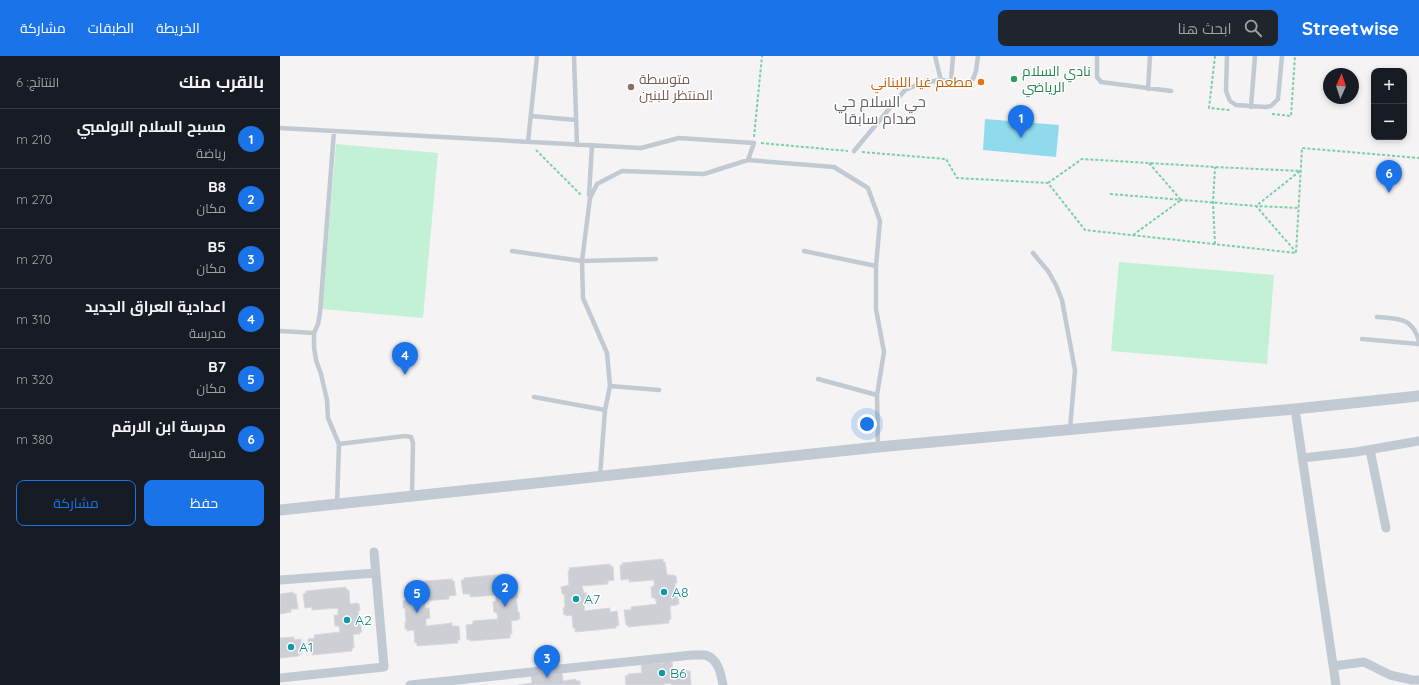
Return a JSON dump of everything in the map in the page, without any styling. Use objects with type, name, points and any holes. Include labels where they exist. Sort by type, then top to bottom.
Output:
[{"type":"street","points":[[280,510],[878,446],[1070,430],[1419,396]]},
{"type":"street","points":[[1295,409],[1336,685]]},
{"type":"street","points":[[1302,458],[1370,450],[1419,441]]},
{"type":"street","points":[[1370,450],[1386,528]]},
{"type":"street","points":[[280,678],[384,667],[374,552]]},
{"type":"street","points":[[280,580],[376,573]]},
{"type":"street","points":[[410,685],[692,655],[706,656],[714,661],[720,670],[723,685]]},
{"type":"street","points":[[1333,666],[1364,662],[1390,676],[1419,680]]},
{"type":"lane","points":[[528,142],[537,56]]},
{"type":"lane","points":[[574,56],[577,144]]},
{"type":"lane","points":[[936,56],[941,80]]},
{"type":"lane","points":[[951,81],[953,56]]},
{"type":"lane","points":[[854,151],[905,90],[922,83],[941,80],[961,83],[969,82],[973,79],[976,71],[978,56]]},
{"type":"lane","points":[[1096,56],[1097,77],[1101,82],[1171,91]]},
{"type":"lane","points":[[1148,89],[1150,56]]},
{"type":"lane","points":[[1227,56],[1227,96],[1230,101],[1236,105],[1251,107],[1271,106],[1278,99],[1282,56]]},
{"type":"lane","points":[[1251,107],[1255,56]]},
{"type":"lane","points":[[531,116],[576,120]]},
{"type":"lane","points":[[280,128],[641,148],[678,138],[754,143],[748,160]]},
{"type":"lane","points":[[334,131],[320,313],[318,324],[314,333],[316,360],[327,400],[328,418],[339,444],[337,504]]},
{"type":"lane","points":[[592,145],[589,203],[582,261],[583,298],[607,353],[610,386],[605,410],[600,476]]},
{"type":"lane","points":[[589,203],[597,184],[622,171],[704,174],[748,160],[834,167],[868,188],[880,221],[876,266],[876,309],[884,352],[878,395],[878,446]]},
{"type":"lane","points":[[512,251],[582,261],[656,259]]},
{"type":"lane","points":[[804,251],[876,266]]},
{"type":"lane","points":[[1033,253],[1048,271],[1062,300],[1075,370],[1070,430]]},
{"type":"lane","points":[[1362,339],[1419,343],[1417,334],[1413,327],[1403,319],[1377,317]]},
{"type":"lane","points":[[280,331],[314,333]]},
{"type":"lane","points":[[818,379],[878,395]]},
{"type":"lane","points":[[610,386],[659,390]]},
{"type":"lane","points":[[534,398],[605,410]]},
{"type":"lane","points":[[339,444],[405,436],[411,437],[413,443],[412,496]]},
{"type":"path","points":[[762,56],[754,143],[946,159],[957,178],[1048,183],[1082,159],[1215,168],[1300,171]]},
{"type":"path","points":[[528,142],[589,203]]},
{"type":"path","points":[[1296,253],[1302,148],[1419,158]]},
{"type":"path","points":[[1149,163],[1181,200]]},
{"type":"path","points":[[1215,168],[1213,203],[1215,244]]},
{"type":"path","points":[[1256,206],[1300,171]]},
{"type":"path","points":[[1048,183],[1085,230],[1296,253]]},
{"type":"path","points":[[1110,194],[1213,203],[1299,208]]},
{"type":"path","points":[[1133,235],[1181,200]]},
{"type":"path","points":[[1256,206],[1296,253]]},
{"type":"green space","points":[[336,144],[438,153],[423,318],[322,309]]},
{"type":"green space","points":[[1119,262],[1274,275],[1267,364],[1111,351]]},
{"type":"water","points":[[985,119],[1059,125],[1056,157],[983,150]]},
{"type":"building","name":"A8","points":[[663,559],[663,562],[665,562],[667,575],[676,576],[676,597],[678,597],[679,604],[670,606],[671,619],[669,620],[669,623],[628,627],[628,625],[626,625],[624,610],[631,610],[631,607],[657,604],[655,598],[652,598],[651,587],[654,586],[654,580],[629,582],[629,579],[621,580],[620,565],[623,565],[622,563]]},
{"type":"building","name":"A7","points":[[610,564],[610,566],[613,566],[614,580],[608,581],[608,584],[582,586],[584,593],[587,593],[588,604],[585,604],[584,611],[610,608],[610,612],[617,611],[619,625],[616,626],[616,628],[575,632],[575,628],[573,628],[572,615],[564,615],[564,594],[562,594],[561,587],[569,585],[569,568]]},
{"type":"building","points":[[504,574],[505,577],[507,577],[508,590],[517,591],[518,598],[516,598],[520,619],[511,621],[512,634],[510,634],[510,638],[467,640],[466,625],[473,624],[473,621],[498,619],[497,613],[494,612],[493,602],[496,601],[496,595],[470,597],[470,594],[463,594],[461,580],[464,580],[464,578]]},
{"type":"building","points":[[452,579],[452,581],[454,581],[456,595],[449,596],[449,599],[424,601],[425,608],[429,608],[430,618],[426,619],[426,626],[452,623],[452,626],[459,626],[460,640],[457,640],[458,643],[417,646],[417,643],[415,643],[414,630],[407,631],[407,629],[405,629],[405,608],[403,608],[403,601],[411,599],[409,586],[411,586],[411,582]]},
{"type":"building","name":"A2","points":[[346,587],[347,590],[349,590],[350,604],[359,604],[360,611],[358,611],[362,632],[360,632],[360,634],[353,634],[354,648],[352,648],[352,651],[312,655],[312,653],[309,653],[308,639],[315,638],[314,635],[340,632],[339,626],[335,626],[334,615],[338,615],[338,608],[312,610],[312,607],[305,608],[303,594],[306,593],[306,591]]},
{"type":"building","name":"A1","points":[[293,592],[296,594],[298,609],[291,609],[291,612],[280,614],[280,594]]},
{"type":"building","name":"A1","points":[[294,637],[294,640],[301,639],[302,654],[299,654],[299,656],[280,658],[280,638]]},
{"type":"building","name":"B6","points":[[664,661],[672,662],[673,670],[686,669],[686,671],[690,671],[691,685],[671,685],[671,683],[664,685],[626,685],[625,676],[628,676],[628,674],[642,673],[642,663],[664,663]]},
{"type":"building","points":[[562,673],[563,681],[576,679],[576,681],[580,681],[580,685],[518,685],[532,683],[531,676]]},
{"type":"place","name":"نادي السلام الرياضي","points":[[1014,79]]},
{"type":"place","name":"مطعم غيا اللبناني","points":[[981,82]]},
{"type":"place","name":"متوسطة المنتظر للبنين","points":[[631,87]]},
{"type":"place","name":"مسبح السلام الاولمبي","points":[[1021,138]]},
{"type":"place","name":"مدرسة ابن الارقم","points":[[1389,193]]},
{"type":"place","name":"اعدادية العراق الجديد","points":[[405,375]]},
{"type":"place","name":"A8","points":[[664,592]]},
{"type":"place","name":"A7","points":[[576,599]]},
{"type":"place","name":"B8","points":[[505,607]]},
{"type":"place","name":"B7","points":[[417,613]]},
{"type":"place","name":"A2","points":[[347,620]]},
{"type":"place","name":"A1","points":[[291,647]]},
{"type":"place","name":"B6","points":[[662,673]]},
{"type":"place","name":"B5","points":[[547,678]]},
{"type":"district","name":"حي السلام حي صدام سابقا","points":[[880,110]]}]
